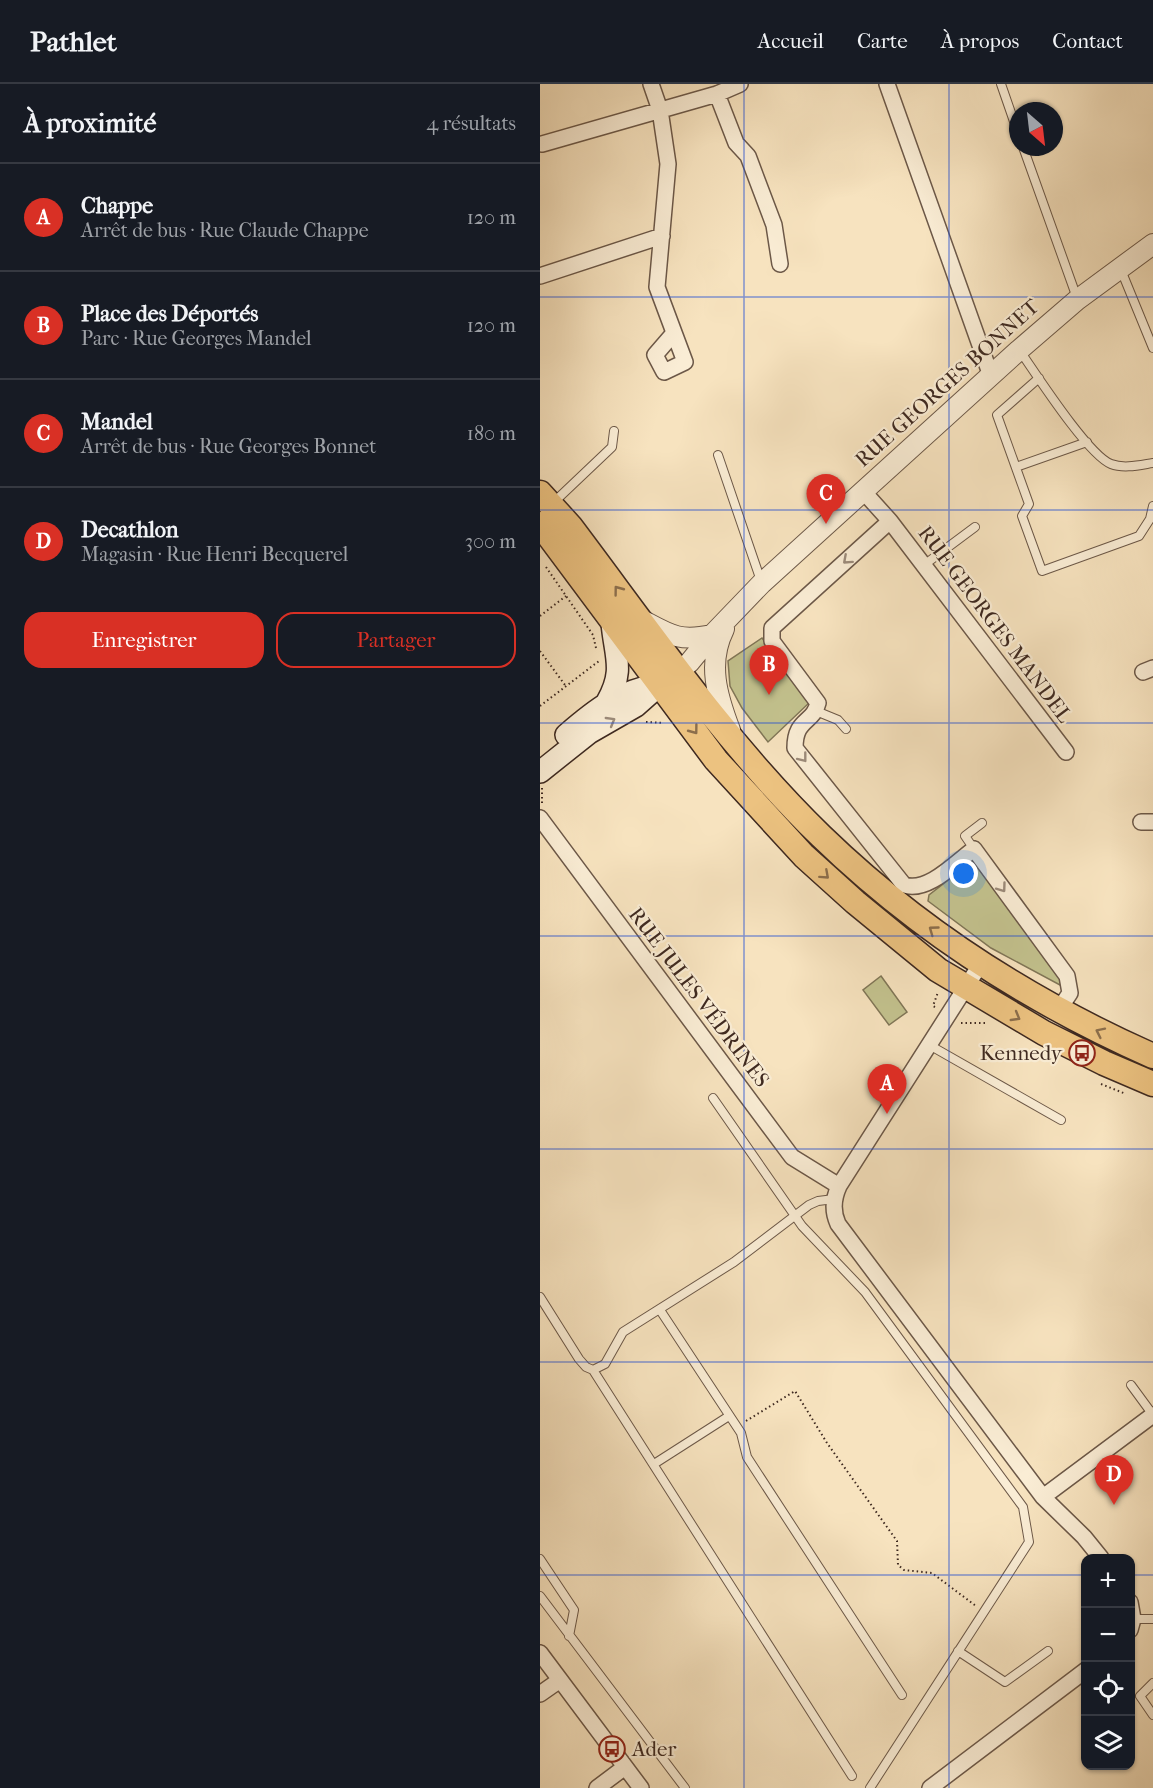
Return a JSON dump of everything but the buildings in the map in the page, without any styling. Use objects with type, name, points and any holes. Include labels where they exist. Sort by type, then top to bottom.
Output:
[{"type":"main road","points":[[544,507],[640,619],[684,666],[736,744],[821,836],[879,873],[980,964],[1058,1011],[1153,1056]]},
{"type":"main road","points":[[544,507],[612,623],[716,760],[804,856],[873,918],[938,970],[1082,1053],[1150,1086]]},
{"type":"main road","points":[[607,702],[615,688],[619,672],[612,623]]},
{"type":"main road","points":[[540,772],[589,733],[636,706],[658,684],[684,666]]},
{"type":"main road","points":[[540,757],[607,702],[634,688],[658,684]]},
{"type":"street","points":[[651,84],[660,110],[668,164],[657,287],[674,333]]},
{"type":"street","points":[[542,144],[717,94],[740,84]]},
{"type":"street","points":[[887,84],[991,376]]},
{"type":"street","points":[[717,94],[736,143],[748,156],[774,225],[780,264]]},
{"type":"street","points":[[540,276],[662,236]]},
{"type":"street","name":"RUE GEORGES BONNET","points":[[684,666],[715,638],[730,617],[762,583],[1019,350],[1077,300],[1153,244]]},
{"type":"street","name":"RUE GEORGES MANDEL","points":[[863,491],[890,521],[1066,752]]},
{"type":"street","name":"RUE GEORGES MANDEL","points":[[816,711],[818,703],[772,641],[772,628],[890,521]]},
{"type":"street","points":[[640,619],[672,637],[689,640],[715,638],[714,671],[717,688],[736,744]]},
{"type":"street","points":[[816,711],[802,722],[795,734],[795,748],[879,873]]},
{"type":"street","name":"RUE JULES VÉDRINES","points":[[541,819],[792,1157],[836,1192]]},
{"type":"street","points":[[907,897],[974,849],[1067,976],[1070,993],[1058,1011]]},
{"type":"street","points":[[980,964],[931,1046],[836,1192],[833,1208],[838,1224],[1043,1497],[1084,1537],[1098,1554]]},
{"type":"street","points":[[1043,1497],[1153,1415]]},
{"type":"street","points":[[540,1653],[641,1788]]},
{"type":"street","points":[[930,1788],[1081,1675]]},
{"type":"street","points":[[540,1694],[560,1680]]},
{"type":"street","points":[[597,1788],[625,1767]]},
{"type":"lane","points":[[1001,84],[1009,107]]},
{"type":"lane","points":[[1026,156],[1077,300]]},
{"type":"lane","points":[[1120,269],[1153,348]]},
{"type":"lane","points":[[1019,350],[1087,441],[1110,464],[1132,467],[1153,463]]},
{"type":"lane","points":[[1039,378],[997,415],[1029,504],[1022,516],[1042,571],[1139,536],[1150,519],[1153,506]]},
{"type":"lane","points":[[544,507],[612,447],[614,431]]},
{"type":"lane","points":[[1016,466],[1087,441]]},
{"type":"lane","points":[[718,455],[762,583]]},
{"type":"lane","points":[[924,565],[975,527]]},
{"type":"lane","points":[[816,711],[838,720],[846,729]]},
{"type":"lane","points":[[974,849],[965,836],[982,824]]},
{"type":"lane","points":[[931,1046],[1061,1120]]},
{"type":"lane","points":[[713,1098],[802,1226],[866,1292],[1023,1507],[1029,1542],[870,1788]]},
{"type":"lane","points":[[593,1370],[605,1364],[623,1332],[734,1262],[795,1216],[836,1192]]},
{"type":"lane","points":[[540,1297],[579,1359],[586,1367],[593,1370],[852,1776]]},
{"type":"lane","points":[[660,1310],[736,1426],[747,1457],[902,1695]]},
{"type":"lane","points":[[1131,1385],[1153,1415]]},
{"type":"lane","points":[[654,1464],[729,1416]]},
{"type":"lane","points":[[540,1559],[574,1610],[570,1636]]},
{"type":"lane","points":[[540,1596],[684,1788]]},
{"type":"lane","points":[[1135,1623],[1153,1619]]},
{"type":"lane","points":[[958,1652],[1005,1682],[1048,1651]]},
{"type":"lane","points":[[1153,1683],[1140,1696],[1153,1715]]},
{"type":"path","points":[[540,706],[599,661],[593,635],[546,567]]},
{"type":"path","points":[[540,616],[566,596]]},
{"type":"path","points":[[540,651],[566,686]]},
{"type":"path","points":[[656,721],[663,723]]},
{"type":"path","points":[[736,1426],[795,1391],[826,1443],[897,1541],[898,1565],[904,1570],[932,1573],[984,1611]]},
{"type":"shaded area","points":[[762,638],[809,703],[768,742],[742,708],[730,686],[728,661]]},
{"type":"shaded area","points":[[973,861],[1061,976],[1063,981],[1060,985],[991,948],[928,901],[929,895]]},
{"type":"shaded area","points":[[881,976],[907,1012],[889,1025],[863,990]]},
{"type":"place","name":"Mandel","points":[[826,524]]},
{"type":"place","name":"Place des Déportés","points":[[769,695]]},
{"type":"place","name":"Kennedy","points":[[1082,1053]]},
{"type":"place","name":"Chappe","points":[[887,1114]]},
{"type":"place","name":"Decathlon","points":[[1114,1505]]},
{"type":"place","name":"Ader","points":[[612,1749]]}]
